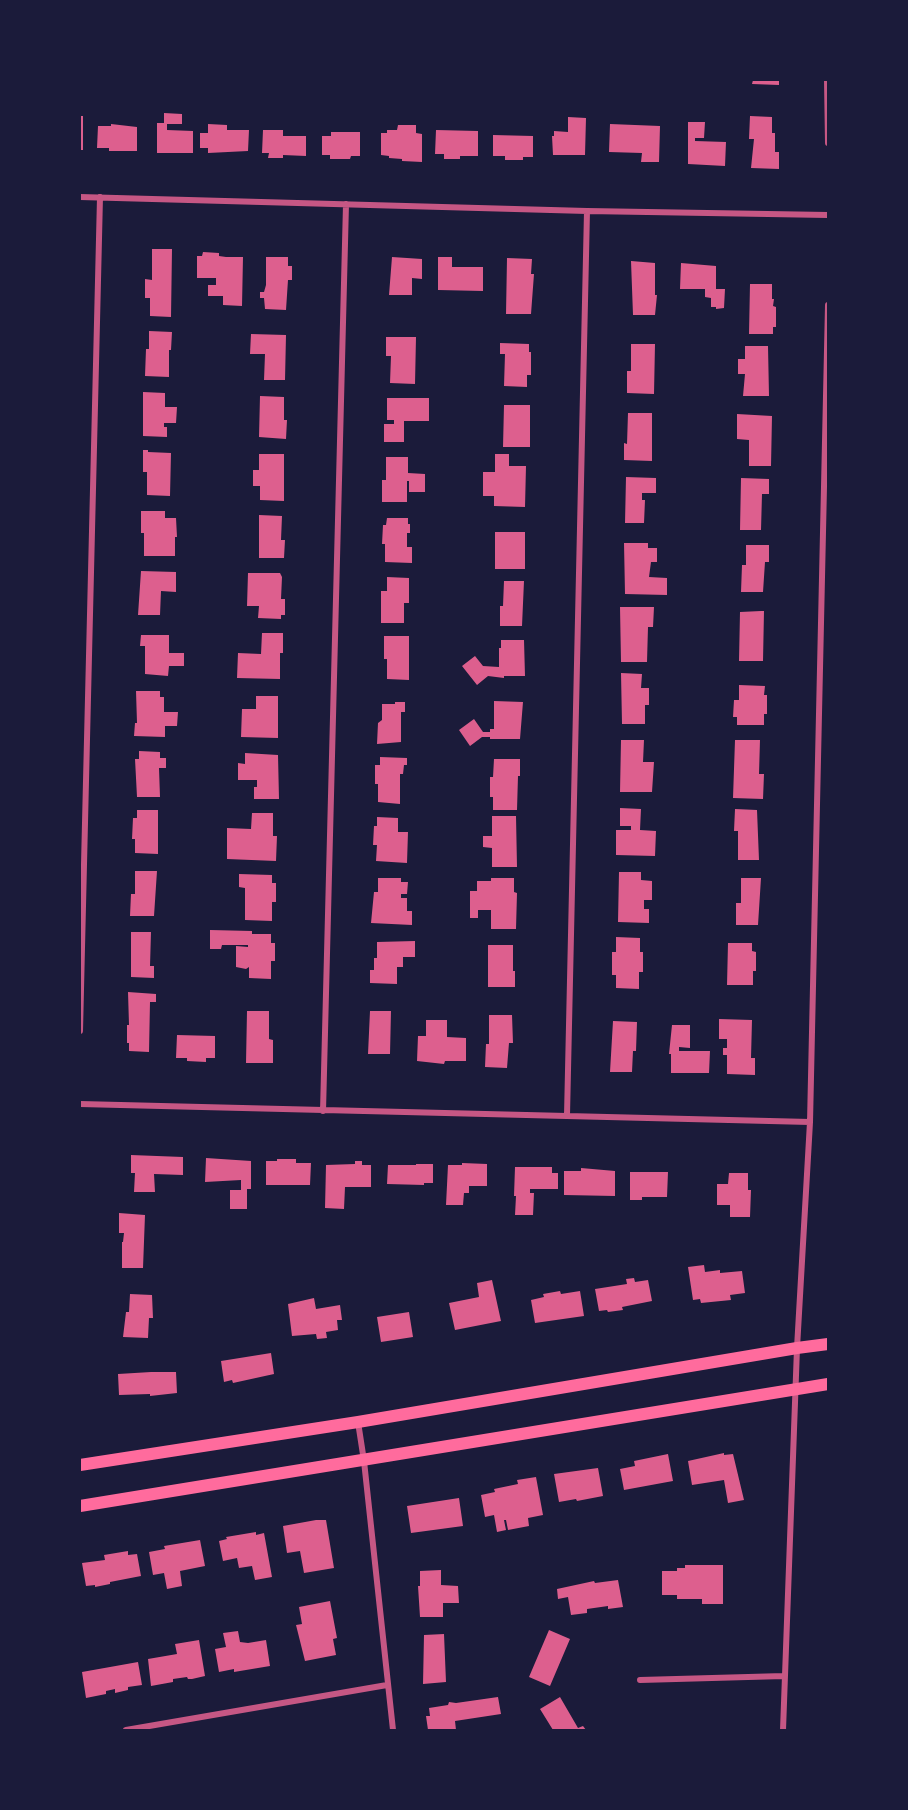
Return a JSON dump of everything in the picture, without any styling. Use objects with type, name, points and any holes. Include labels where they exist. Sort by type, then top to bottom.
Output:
[{"type":"main road","points":[[80,1465],[358,1422],[828,1344]]},
{"type":"main road","points":[[80,1506],[828,1384]]},
{"type":"street","points":[[827,80],[828,143]]},
{"type":"street","points":[[80,197],[828,215]]},
{"type":"street","points":[[80,1031],[100,197]]},
{"type":"street","points":[[323,1111],[346,204]]},
{"type":"street","points":[[567,1115],[587,211]]},
{"type":"street","points":[[783,1731],[795,1388],[810,1122],[828,305]]},
{"type":"street","points":[[80,1104],[810,1122]]},
{"type":"street","points":[[358,1422],[393,1731]]},
{"type":"street","points":[[640,1680],[784,1676]]},
{"type":"street","points":[[126,1731],[387,1685]]},
{"type":"building","points":[[753,80],[779,80],[779,85],[752,84]]},
{"type":"building","points":[[164,113],[182,114],[182,124],[167,124],[167,130],[193,131],[193,153],[157,153],[157,123],[164,123]]},
{"type":"building","points":[[80,116],[83,116],[83,150],[80,150]]},
{"type":"building","points":[[750,116],[772,117],[775,152],[779,152],[779,169],[751,168],[754,139],[749,139]]},
{"type":"building","points":[[568,117],[586,118],[585,155],[553,155],[552,136],[554,136],[554,131],[568,132]]},
{"type":"building","points":[[688,122],[705,122],[704,138],[695,138],[695,141],[726,142],[725,166],[688,164]]},
{"type":"building","points":[[111,124],[137,127],[137,151],[109,151],[109,148],[97,148],[98,126],[111,126]]},
{"type":"building","points":[[208,124],[227,125],[227,130],[249,130],[248,151],[208,153],[208,148],[200,148],[200,133],[208,133]]},
{"type":"building","points":[[610,124],[660,126],[659,162],[641,162],[642,153],[609,152]]},
{"type":"building","points":[[398,125],[416,125],[416,133],[422,134],[422,162],[402,161],[402,159],[381,155],[381,133],[387,133],[387,130],[397,130]]},
{"type":"building","points":[[263,130],[283,130],[283,136],[306,136],[306,156],[283,155],[283,158],[268,158],[269,153],[262,153]]},
{"type":"building","points":[[436,130],[478,131],[478,156],[444,159],[444,154],[435,154]]},
{"type":"building","points":[[331,132],[360,132],[360,156],[351,156],[350,159],[330,159],[330,155],[322,155],[322,136],[331,136]]},
{"type":"building","points":[[493,135],[533,136],[533,157],[523,157],[523,160],[505,160],[505,156],[493,156]]},
{"type":"building","points":[[152,249],[172,249],[171,317],[150,316],[150,298],[145,298],[145,279],[152,280]]},
{"type":"building","points":[[203,252],[219,253],[219,256],[226,257],[243,257],[242,306],[223,305],[223,296],[208,296],[208,285],[216,285],[216,278],[197,278],[197,256],[202,256]]},
{"type":"building","points":[[266,257],[288,257],[288,266],[292,266],[292,280],[288,280],[286,310],[265,309],[264,298],[260,298],[260,292],[264,292],[266,285]]},
{"type":"building","points":[[392,257],[422,259],[422,279],[412,278],[412,295],[389,295]]},
{"type":"building","points":[[438,257],[452,257],[452,267],[483,267],[483,291],[438,290]]},
{"type":"building","points":[[507,258],[532,259],[531,274],[534,274],[531,314],[506,314]]},
{"type":"building","points":[[631,261],[655,263],[655,295],[657,295],[655,315],[633,315]]},
{"type":"building","points":[[681,263],[716,266],[716,289],[725,289],[724,308],[711,307],[711,298],[705,297],[705,289],[680,289]]},
{"type":"building","points":[[750,284],[772,284],[773,306],[776,307],[776,327],[773,327],[773,334],[749,334]]},
{"type":"building","points":[[149,331],[172,332],[169,377],[145,376]]},
{"type":"building","points":[[251,334],[286,335],[285,380],[264,380],[265,354],[250,354]]},
{"type":"building","points":[[386,337],[416,337],[415,384],[390,383],[391,356],[386,356]]},
{"type":"building","points":[[500,343],[529,344],[531,375],[527,375],[527,387],[504,386],[505,354],[500,354]]},
{"type":"building","points":[[631,344],[655,344],[654,394],[627,393],[627,371],[631,371]]},
{"type":"building","points":[[745,346],[768,346],[769,396],[743,396],[745,374],[738,374],[738,359],[745,359]]},
{"type":"building","points":[[143,392],[165,393],[165,407],[177,407],[176,423],[164,423],[164,427],[167,427],[167,437],[143,436]]},
{"type":"building","points":[[260,396],[284,397],[284,420],[287,420],[286,439],[259,437]]},
{"type":"building","points":[[387,398],[429,398],[429,421],[404,421],[404,442],[384,442],[384,424],[394,424],[394,420],[387,420]]},
{"type":"building","points":[[504,405],[530,405],[530,447],[503,447]]},
{"type":"building","points":[[628,413],[652,413],[652,461],[624,460]]},
{"type":"building","points":[[737,414],[772,416],[771,466],[749,466],[749,440],[737,439]]},
{"type":"building","points":[[143,450],[171,453],[170,496],[147,495],[147,472],[143,472]]},
{"type":"building","points":[[259,454],[284,454],[284,501],[260,500],[260,486],[253,486],[253,470],[259,470]]},
{"type":"building","points":[[495,454],[509,454],[509,466],[526,466],[525,507],[494,506],[494,496],[483,496],[483,472],[495,472]]},
{"type":"building","points":[[386,457],[408,457],[408,473],[425,474],[425,492],[409,492],[409,481],[407,481],[407,502],[382,502],[382,480],[386,480]]},
{"type":"building","points":[[626,477],[656,478],[656,493],[642,493],[642,500],[645,500],[644,523],[625,523]]},
{"type":"building","points":[[741,478],[769,479],[769,494],[762,494],[761,530],[740,530]]},
{"type":"building","points":[[141,511],[165,511],[165,518],[176,518],[175,556],[144,556]]},
{"type":"building","points":[[259,515],[282,516],[281,540],[285,540],[284,558],[259,558]]},
{"type":"building","points":[[387,518],[408,518],[410,533],[407,533],[407,547],[412,547],[412,563],[385,562],[385,544],[382,544],[383,525],[386,525]]},
{"type":"building","points":[[495,532],[525,532],[525,569],[495,569]]},
{"type":"building","points":[[624,543],[648,543],[648,548],[657,548],[657,562],[651,562],[649,577],[667,578],[667,595],[625,594]]},
{"type":"building","points":[[746,545],[769,545],[769,562],[765,562],[763,592],[741,592],[742,565],[746,565]]},
{"type":"building","points":[[141,571],[176,572],[176,592],[161,591],[160,615],[138,615]]},
{"type":"building","points":[[248,573],[280,573],[282,577],[281,599],[285,599],[285,615],[281,615],[281,619],[258,618],[259,606],[247,606]]},
{"type":"building","points":[[387,577],[409,578],[409,603],[404,603],[404,623],[381,623],[381,591],[387,591]]},
{"type":"building","points":[[504,581],[524,581],[522,626],[500,626]]},
{"type":"building","points":[[620,607],[654,607],[653,627],[648,627],[647,662],[621,662]]},
{"type":"building","points":[[764,611],[763,661],[739,661],[740,612]]},
{"type":"building","points":[[262,633],[283,633],[280,679],[237,678],[238,653],[261,654]]},
{"type":"building","points":[[141,635],[169,635],[169,653],[184,653],[184,666],[169,666],[168,676],[145,674],[145,646],[140,646]]},
{"type":"building","points":[[384,636],[409,636],[409,680],[387,679]]},
{"type":"building","points":[[501,640],[524,640],[525,676],[504,676],[504,678],[488,676],[477,685],[462,666],[475,656],[483,666],[499,667]]},
{"type":"building","points":[[621,673],[642,674],[641,688],[649,688],[649,705],[645,705],[645,724],[622,724]]},
{"type":"building","points":[[739,685],[765,686],[767,714],[764,714],[764,725],[737,725],[737,717],[733,717],[734,700],[739,700]]},
{"type":"building","points":[[136,691],[160,691],[160,697],[164,697],[164,712],[178,712],[177,726],[165,726],[165,737],[134,736],[135,723],[137,723]]},
{"type":"building","points":[[256,696],[278,696],[278,738],[241,737],[242,709],[256,709]]},
{"type":"building","points":[[494,701],[523,702],[520,739],[482,737],[470,746],[459,730],[474,719],[483,732],[490,732],[490,729],[494,729]]},
{"type":"building","points":[[395,702],[405,702],[405,712],[401,712],[401,742],[377,744],[378,723],[382,720],[382,704],[395,704]]},
{"type":"building","points":[[621,740],[644,740],[643,762],[654,762],[652,792],[620,792]]},
{"type":"building","points":[[735,740],[760,740],[759,774],[764,774],[763,799],[733,798]]},
{"type":"building","points":[[139,751],[160,752],[160,758],[166,758],[166,768],[159,768],[160,797],[137,797],[135,759],[139,759]]},
{"type":"building","points":[[245,753],[278,755],[279,799],[254,799],[254,787],[257,787],[257,780],[238,780],[238,763],[245,764]]},
{"type":"building","points":[[380,757],[407,758],[407,765],[404,765],[403,774],[400,774],[400,804],[378,802],[375,765],[380,765]]},
{"type":"building","points":[[494,759],[520,759],[517,810],[493,810],[493,797],[490,797],[490,777],[493,777]]},
{"type":"building","points":[[620,808],[641,809],[640,830],[656,831],[655,856],[616,855],[616,830],[631,830],[631,826],[620,826]]},
{"type":"building","points":[[735,809],[757,810],[759,860],[738,860],[738,831],[734,831]]},
{"type":"building","points":[[137,810],[158,810],[158,854],[135,853],[135,839],[132,839],[133,818],[137,818]]},
{"type":"building","points":[[252,813],[273,813],[273,836],[277,836],[276,861],[227,859],[227,828],[251,829]]},
{"type":"building","points":[[492,816],[516,816],[517,867],[492,867],[492,848],[483,847],[483,836],[492,836]]},
{"type":"building","points":[[377,817],[398,818],[398,832],[408,832],[407,863],[376,861],[377,845],[373,845]]},
{"type":"building","points":[[135,871],[157,871],[154,916],[130,916],[131,894],[135,894]]},
{"type":"building","points":[[619,872],[641,872],[641,880],[652,881],[652,900],[644,900],[644,909],[649,909],[649,923],[618,922]]},
{"type":"building","points":[[239,874],[272,875],[272,883],[276,883],[276,902],[272,902],[272,921],[245,920],[245,888],[239,887]]},
{"type":"building","points":[[378,878],[401,878],[401,882],[408,882],[407,894],[401,894],[401,898],[407,898],[407,911],[412,911],[412,925],[371,923],[374,892],[378,892]]},
{"type":"building","points":[[491,878],[514,878],[514,892],[517,893],[516,929],[491,929],[491,910],[478,910],[478,918],[470,918],[470,891],[477,891],[477,881],[491,881]]},
{"type":"building","points":[[741,878],[761,878],[758,925],[736,925],[736,903],[741,903]]},
{"type":"building","points":[[210,930],[271,934],[271,943],[275,943],[275,961],[271,961],[271,979],[249,978],[249,967],[246,969],[236,967],[236,946],[248,947],[248,945],[222,945],[221,949],[210,949]]},
{"type":"building","points":[[131,932],[151,932],[150,966],[154,966],[154,978],[131,977]]},
{"type":"building","points":[[616,937],[640,938],[643,972],[639,972],[639,989],[616,988],[616,975],[612,975],[612,952],[616,952]]},
{"type":"building","points":[[415,941],[415,957],[403,957],[403,967],[397,967],[397,984],[370,983],[370,970],[374,970],[374,958],[377,958],[377,942]]},
{"type":"building","points":[[728,943],[752,943],[752,951],[756,952],[753,985],[727,985]]},
{"type":"building","points":[[488,945],[513,945],[515,987],[488,987]]},
{"type":"building","points":[[128,992],[156,994],[156,1002],[150,1002],[149,1052],[129,1051],[129,1043],[127,1043]]},
{"type":"building","points":[[247,1011],[269,1011],[269,1039],[273,1040],[273,1063],[246,1063]]},
{"type":"building","points":[[370,1011],[391,1011],[390,1054],[368,1054]]},
{"type":"building","points":[[489,1015],[512,1015],[513,1043],[509,1043],[507,1068],[485,1067],[486,1044],[489,1044]]},
{"type":"building","points":[[719,1019],[752,1020],[751,1058],[755,1058],[755,1075],[727,1074],[727,1055],[723,1055],[723,1048],[727,1048],[727,1039],[719,1039]]},
{"type":"building","points":[[426,1020],[447,1020],[447,1037],[466,1038],[466,1061],[445,1061],[444,1064],[417,1061],[418,1036],[426,1036]]},
{"type":"building","points":[[613,1021],[637,1022],[636,1051],[633,1051],[632,1072],[610,1072]]},
{"type":"building","points":[[672,1025],[690,1025],[690,1048],[679,1047],[679,1051],[710,1051],[709,1073],[671,1073],[671,1054],[669,1054]]},
{"type":"building","points":[[177,1035],[215,1036],[215,1058],[206,1058],[206,1062],[176,1058]]},
{"type":"building","points":[[131,1155],[183,1157],[183,1175],[154,1174],[155,1192],[134,1192],[135,1173],[131,1173]]},
{"type":"building","points":[[206,1158],[251,1161],[251,1189],[247,1189],[247,1209],[230,1209],[230,1190],[241,1190],[241,1180],[205,1182]]},
{"type":"building","points":[[277,1159],[296,1159],[296,1163],[311,1163],[310,1185],[266,1185],[266,1161],[277,1161]]},
{"type":"building","points":[[355,1161],[362,1161],[362,1165],[371,1165],[371,1187],[345,1187],[344,1209],[325,1208],[326,1165],[355,1164]]},
{"type":"building","points":[[462,1163],[487,1164],[487,1186],[469,1186],[469,1193],[464,1193],[463,1205],[446,1205],[448,1165],[462,1165]]},
{"type":"building","points":[[433,1164],[433,1183],[424,1183],[424,1185],[387,1184],[388,1165]]},
{"type":"building","points":[[515,1167],[552,1167],[552,1173],[558,1173],[558,1189],[530,1189],[530,1193],[534,1193],[533,1215],[515,1215]]},
{"type":"building","points":[[581,1168],[615,1171],[615,1196],[564,1195],[564,1171],[581,1171]]},
{"type":"building","points":[[630,1172],[668,1172],[667,1197],[642,1197],[642,1200],[630,1200]]},
{"type":"building","points":[[729,1173],[748,1173],[748,1190],[751,1190],[750,1217],[730,1217],[730,1205],[717,1205],[717,1184],[728,1184]]},
{"type":"building","points":[[119,1213],[145,1215],[143,1268],[122,1268],[124,1233],[119,1233]]},
{"type":"building","points":[[704,1265],[705,1272],[742,1271],[745,1293],[730,1295],[731,1300],[701,1303],[700,1299],[693,1300],[688,1267]]},
{"type":"building","points":[[634,1278],[635,1282],[648,1280],[652,1301],[622,1307],[623,1310],[599,1311],[595,1289],[627,1284],[626,1279]]},
{"type":"building","points":[[492,1280],[501,1321],[455,1330],[449,1303],[479,1297],[477,1283]]},
{"type":"building","points":[[560,1291],[561,1294],[580,1291],[584,1316],[535,1323],[531,1300],[544,1297],[543,1294]]},
{"type":"building","points":[[130,1294],[152,1295],[153,1318],[149,1318],[148,1338],[123,1337],[126,1312],[129,1312]]},
{"type":"building","points":[[314,1298],[316,1309],[340,1305],[342,1320],[337,1320],[338,1330],[326,1332],[327,1338],[317,1339],[316,1334],[292,1336],[288,1304]]},
{"type":"building","points":[[409,1312],[413,1337],[381,1342],[377,1317]]},
{"type":"building","points":[[271,1353],[274,1374],[233,1383],[232,1380],[224,1382],[221,1361]]},
{"type":"building","points":[[176,1372],[177,1393],[150,1396],[150,1394],[119,1395],[118,1374]]},
{"type":"building","points":[[724,1453],[724,1455],[733,1454],[744,1500],[728,1503],[724,1480],[692,1485],[688,1461]]},
{"type":"building","points":[[668,1454],[673,1481],[624,1490],[620,1469],[635,1466],[634,1461]]},
{"type":"building","points":[[598,1468],[603,1496],[559,1502],[554,1474]]},
{"type":"building","points":[[536,1477],[543,1515],[528,1518],[529,1526],[508,1530],[506,1520],[504,1520],[506,1530],[497,1532],[494,1515],[485,1517],[481,1495],[495,1492],[494,1489],[518,1484],[517,1480]]},
{"type":"building","points":[[459,1498],[463,1526],[411,1533],[407,1506]]},
{"type":"building","points":[[326,1520],[334,1568],[304,1573],[300,1551],[287,1553],[283,1526]]},
{"type":"building","points":[[256,1532],[256,1535],[264,1533],[272,1577],[255,1580],[252,1566],[239,1568],[237,1558],[223,1561],[219,1541],[227,1539],[226,1537]]},
{"type":"building","points":[[200,1540],[205,1566],[180,1571],[182,1586],[167,1589],[164,1573],[153,1575],[149,1552],[165,1549],[164,1546]]},
{"type":"building","points":[[128,1551],[128,1555],[137,1554],[141,1576],[95,1587],[95,1585],[86,1586],[82,1563],[105,1560],[104,1555]]},
{"type":"building","points":[[685,1565],[723,1565],[723,1604],[702,1604],[702,1599],[677,1599],[677,1595],[662,1595],[662,1571],[677,1571],[677,1568],[685,1568]]},
{"type":"building","points":[[441,1570],[441,1585],[458,1586],[459,1603],[443,1603],[443,1617],[420,1617],[418,1586],[420,1586],[420,1571]]},
{"type":"building","points":[[618,1580],[623,1607],[608,1609],[608,1606],[587,1609],[587,1613],[571,1615],[568,1597],[558,1599],[557,1589],[594,1581],[595,1583]]},
{"type":"building","points":[[330,1601],[337,1638],[333,1639],[336,1655],[305,1661],[296,1625],[302,1624],[299,1607]]},
{"type":"building","points":[[549,1630],[570,1639],[550,1686],[529,1677]]},
{"type":"building","points":[[238,1631],[240,1642],[266,1640],[270,1666],[219,1672],[215,1649],[226,1647],[223,1633]]},
{"type":"building","points":[[444,1634],[446,1682],[423,1684],[424,1635]]},
{"type":"building","points":[[199,1640],[205,1676],[173,1679],[173,1682],[151,1686],[148,1659],[177,1654],[175,1644]]},
{"type":"building","points":[[138,1662],[142,1685],[128,1687],[128,1690],[115,1693],[115,1689],[106,1691],[106,1694],[86,1698],[82,1672]]},
{"type":"building","points":[[498,1697],[501,1714],[455,1721],[456,1730],[428,1730],[426,1716],[430,1716],[429,1708],[448,1705],[449,1702]]},
{"type":"building","points":[[560,1697],[578,1728],[583,1726],[586,1730],[553,1730],[540,1709]]}]
